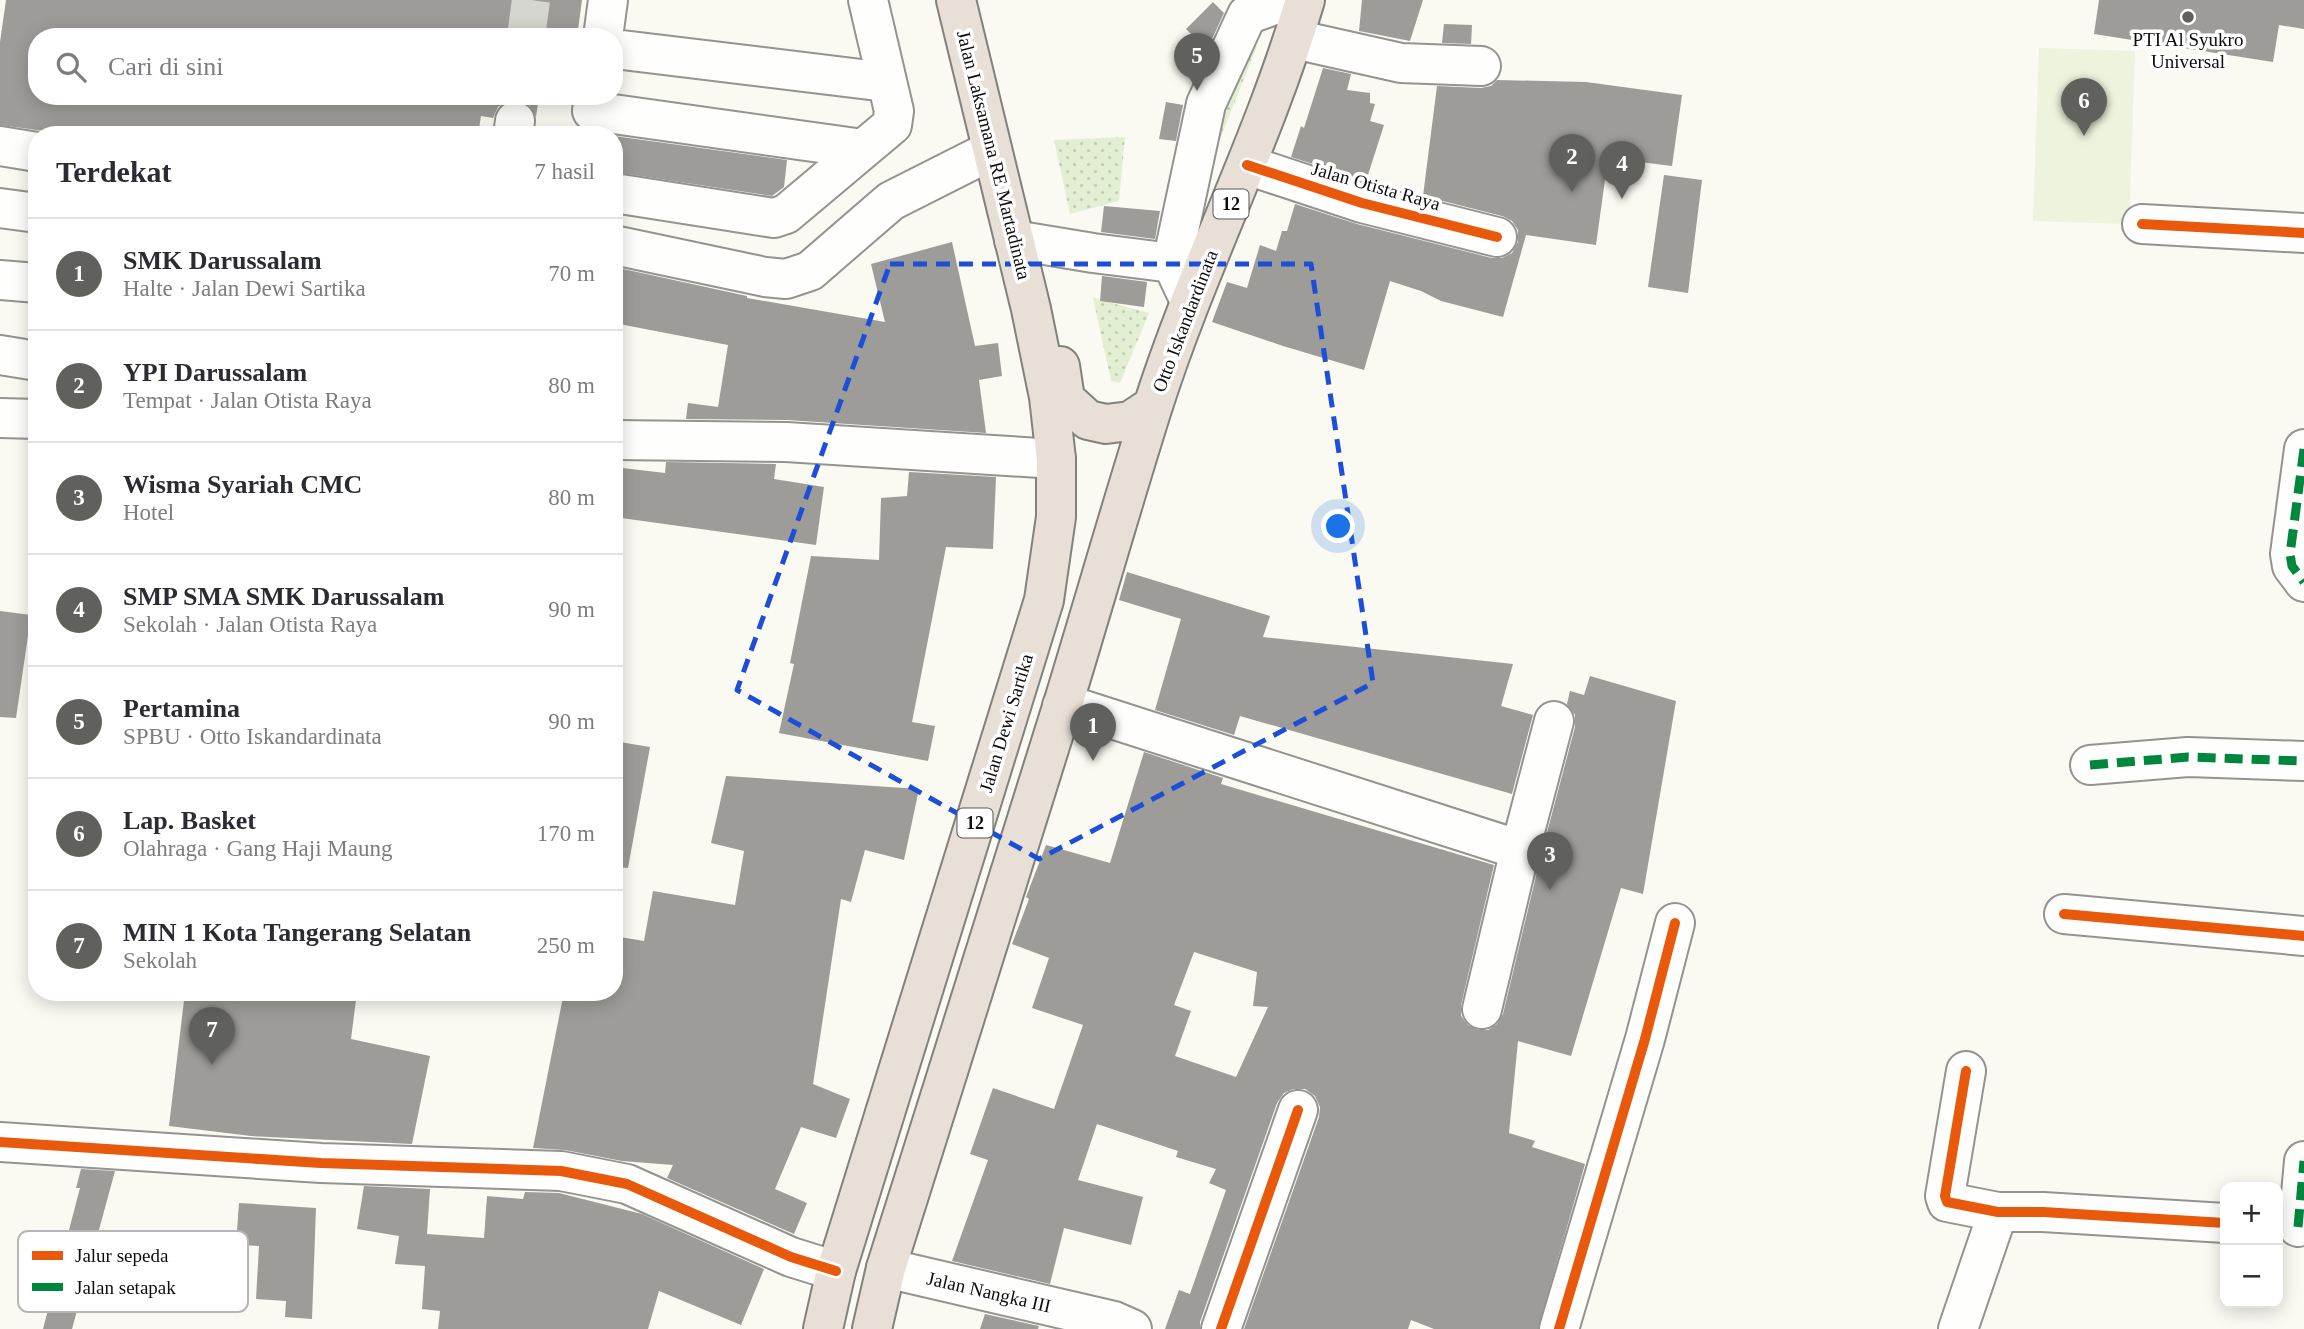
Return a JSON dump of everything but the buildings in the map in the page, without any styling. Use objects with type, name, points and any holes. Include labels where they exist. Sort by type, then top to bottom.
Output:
[{"type":"highway","name":"Jalan Laksamana RE Martadinata","points":[[956,0],[1031,309]]},
{"type":"highway","name":"Otto Iskandardinata","points":[[1153,406],[1190,301],[1247,165],[1294,39],[1305,0]]},
{"type":"highway","points":[[1031,309],[1058,351],[1065,399],[1079,414],[1088,420],[1106,424],[1130,421],[1153,406]]},
{"type":"highway","name":"Jalan Dewi Sartika","points":[[829,1302],[1044,600],[1056,517],[1056,458],[1049,397],[1031,309]]},
{"type":"highway","name":"12","points":[[873,1323],[886,1268],[1153,406]]},
{"type":"highway","points":[[829,1302],[873,1323]]},
{"type":"street","points":[[604,28],[608,0]]},
{"type":"street","points":[[1190,301],[1172,263],[1206,104],[1247,15],[1288,0]]},
{"type":"street","points":[[623,194],[774,218],[786,214],[892,125],[894,111],[864,1]]},
{"type":"street","points":[[1294,39],[1401,63],[1481,66]]},
{"type":"street","points":[[623,50],[886,82]]},
{"type":"street","points":[[592,114],[863,149]]},
{"type":"street","points":[[0,146],[28,151]]},
{"type":"street","points":[[623,247],[786,279],[810,271],[891,201],[992,149]]},
{"type":"street","name":"Jalan Otista Raya","points":[[1247,165],[1362,203],[1497,237]]},
{"type":"street","points":[[0,208],[28,213]]},
{"type":"street","points":[[2142,224],[2304,233]]},
{"type":"street","points":[[1014,240],[1172,263]]},
{"type":"street","points":[[0,280],[28,282]]},
{"type":"street","points":[[0,355],[28,360]]},
{"type":"street","points":[[0,418],[28,419]]},
{"type":"street","points":[[623,440],[786,442],[1056,458]]},
{"type":"street","points":[[2304,449],[2290,554],[2292,566],[2304,582]]},
{"type":"street","points":[[1062,706],[1084,710],[1520,850]]},
{"type":"street","points":[[1482,1009],[1554,721]]},
{"type":"street","points":[[2090,765],[2188,757],[2304,761]]},
{"type":"street","points":[[2064,914],[2304,936]]},
{"type":"street","points":[[1559,1329],[1646,1039],[1675,923]]},
{"type":"street","points":[[1966,1071],[1945,1196],[1947,1202],[1952,1205],[1997,1212],[2043,1212],[2220,1223]]},
{"type":"street","points":[[1221,1329],[1298,1110]]},
{"type":"street","points":[[0,1142],[321,1163],[572,1173],[627,1184],[791,1257],[829,1302]]},
{"type":"street","points":[[2293,1227],[2304,1161]]},
{"type":"street","points":[[1958,1329],[1997,1212]]},
{"type":"street","name":"Jalan Nangka III","points":[[886,1268],[1114,1321],[1132,1329]]},
{"type":"highlighted area","points":[[890,264],[1311,264],[1373,683],[1039,859],[737,690]]},
{"type":"green space","points":[[1249,40],[1257,46],[1192,210],[1227,70]]},
{"type":"green space","points":[[2039,48],[2135,51],[2129,224],[2033,221]]},
{"type":"green space","points":[[1125,137],[1119,201],[1070,214],[1054,140]]},
{"type":"green space","points":[[1093,298],[1149,313],[1120,383],[1111,381]]},
{"type":"tunnel","points":[[527,28],[531,0]]},
{"type":"marked path","points":[[2304,449],[2290,554],[2292,566],[2304,582]]},
{"type":"marked path","points":[[2090,765],[2188,757],[2304,761]]},
{"type":"marked path","points":[[2298,1227],[2304,1161]]},
{"type":"cycle path","points":[[1247,165],[1362,203],[1497,237]]},
{"type":"cycle path","points":[[2142,224],[2304,233]]},
{"type":"cycle path","points":[[2064,914],[2304,936]]},
{"type":"cycle path","points":[[1559,1329],[1645,1039],[1675,923]]},
{"type":"cycle path","points":[[1966,1071],[1945,1196],[1947,1202],[1998,1212],[2043,1212],[2220,1223]]},
{"type":"cycle path","points":[[1221,1329],[1298,1110]]},
{"type":"cycle path","points":[[0,1142],[321,1163],[561,1171],[627,1184],[791,1257],[836,1271]]},
{"type":"place","name":"PTI Al Syukro Universal","points":[[2188,17]]},
{"type":"place","name":"Pertamina","points":[[1197,91]]},
{"type":"place","name":"Lap. Basket","points":[[2084,136]]},
{"type":"place","name":"YPI Darussalam","points":[[1572,192]]},
{"type":"place","name":"SMP SMA SMK Darussalam","points":[[1622,199]]},
{"type":"place","name":"SMK Darussalam","points":[[1093,761]]},
{"type":"place","name":"Wisma Syariah CMC","points":[[1550,890]]},
{"type":"place","name":"MIN 1 Kota Tangerang Selatan","points":[[212,1065]]}]
